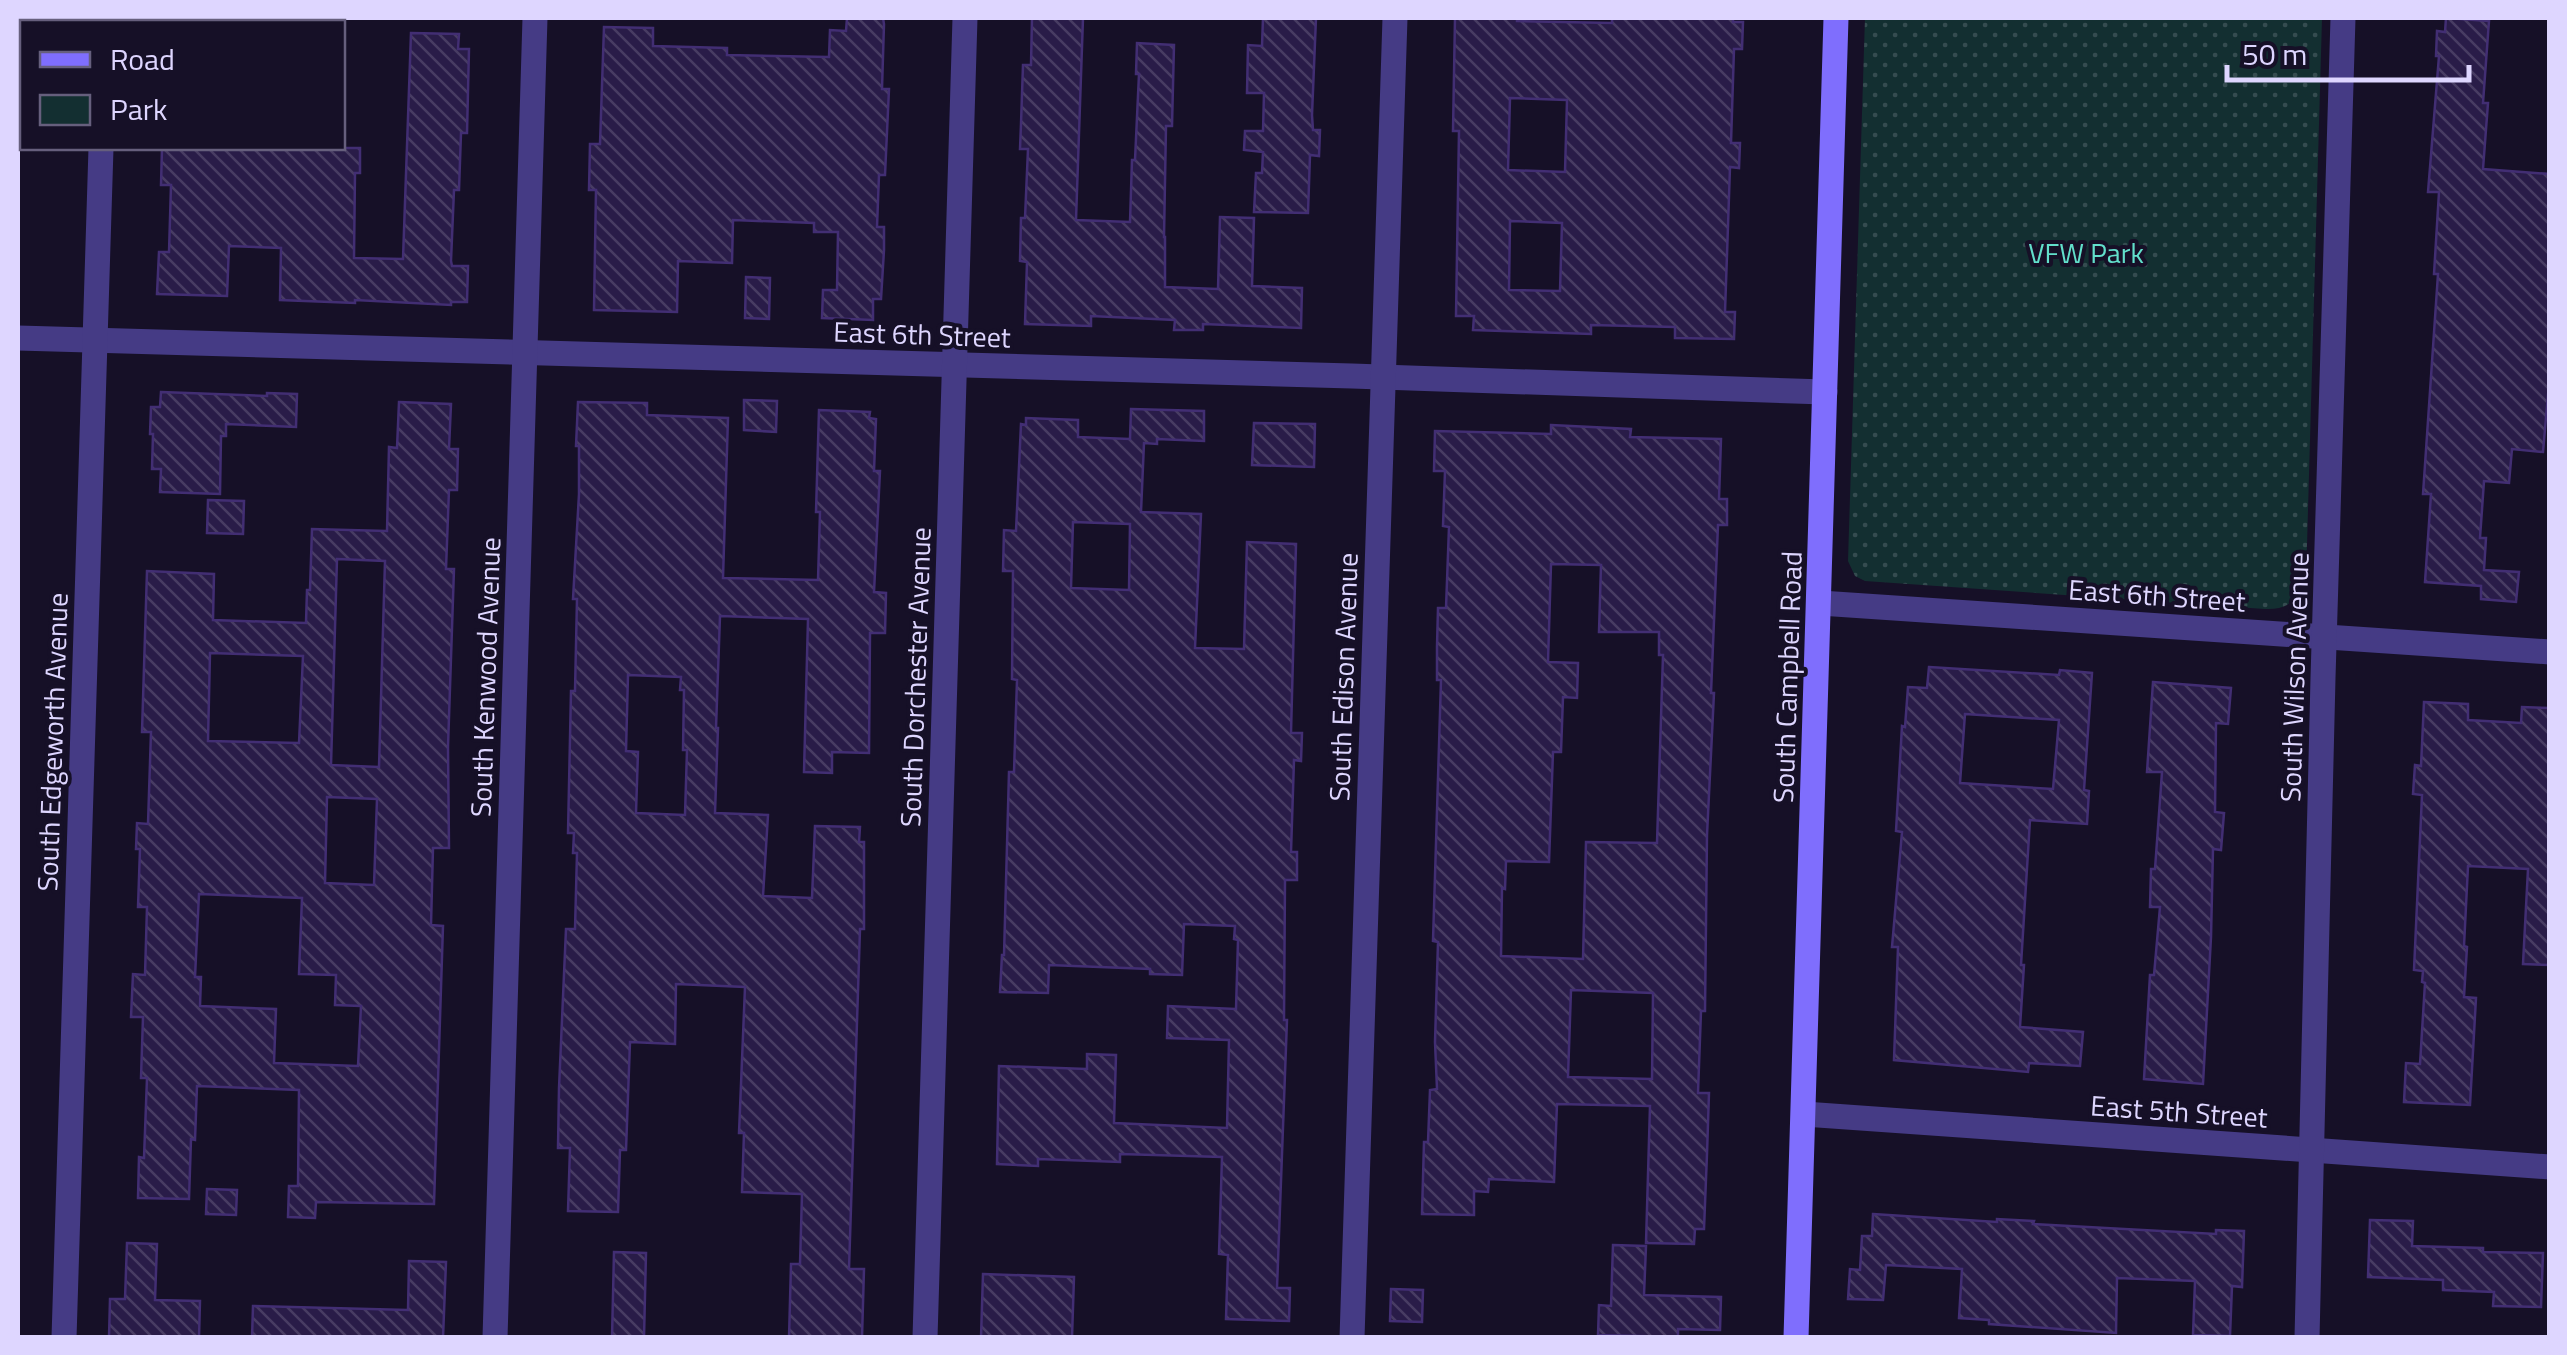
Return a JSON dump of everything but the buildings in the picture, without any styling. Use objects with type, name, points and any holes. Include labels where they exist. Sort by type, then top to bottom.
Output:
[{"type":"street","name":"South Kenwood Avenue","points":[[495,1338],[534,18]]},
{"type":"street","name":"South Dorchester Avenue","points":[[925,1338],[965,18]]},
{"type":"street","name":"South Edison Avenue","points":[[1352,1338],[1394,18]]},
{"type":"street","name":"South Campbell Road","points":[[1796,1338],[1836,18]]},
{"type":"street","name":"South Wilson Avenue","points":[[2307,1338],[2343,18]]},
{"type":"street","name":"South Edgeworth Avenue","points":[[64,1338],[101,150]]},
{"type":"street","name":"East 6th Street","points":[[18,338],[1825,392]]},
{"type":"street","name":"East 6th Street","points":[[1820,602],[2550,652]]},
{"type":"street","name":"East 5th Street","points":[[1804,1114],[2550,1167]]},
{"type":"green space","name":"VFW Park","points":[[1865,18],[2322,18],[2306,580],[2291,602],[2265,609],[1865,581],[1855,576],[1848,561]]}]
